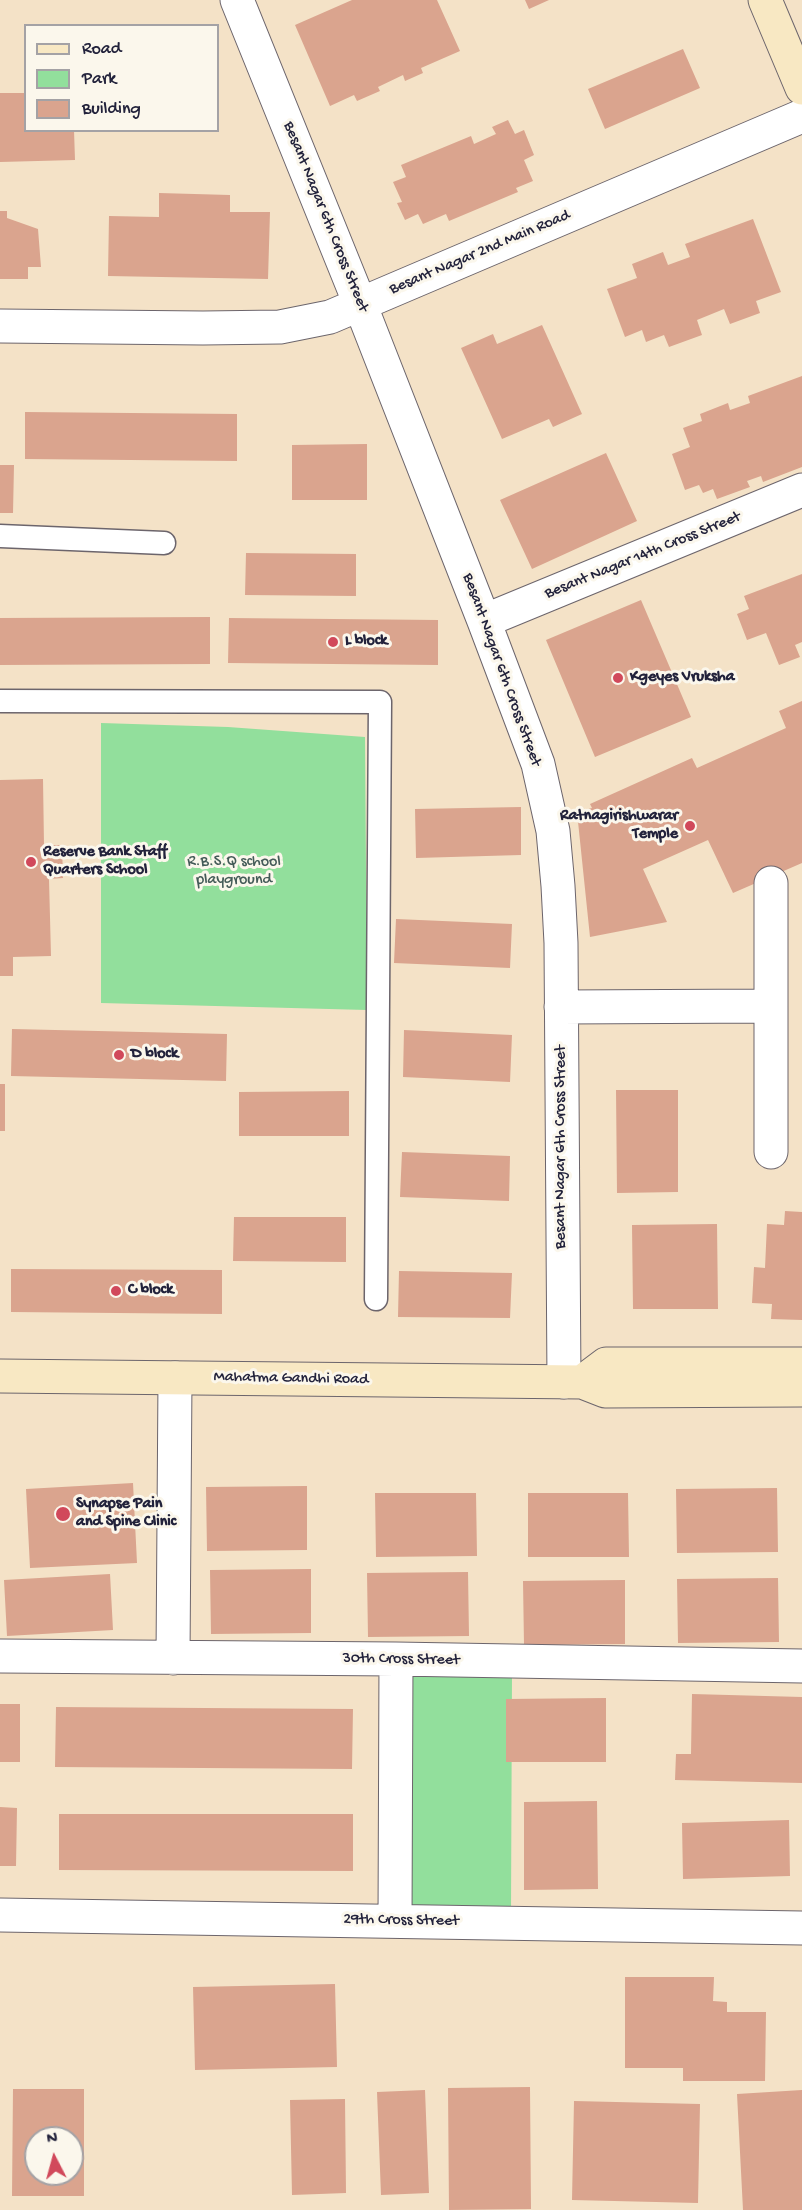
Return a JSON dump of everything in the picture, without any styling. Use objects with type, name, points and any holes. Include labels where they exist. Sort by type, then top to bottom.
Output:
[{"type":"main road","points":[[765,0],[802,88]]},
{"type":"main road","points":[[573,1382],[606,1364],[802,1364]]},
{"type":"main road","name":"Mahatma Gandhi Road","points":[[0,1376],[573,1382],[605,1391],[802,1390]]},
{"type":"street","name":"Besant Nagar 6th Cross Street","points":[[237,0],[360,304],[538,764],[553,831],[558,886],[573,1382]]},
{"type":"street","name":"Besant Nagar 2nd Main Road","points":[[0,326],[280,327],[330,317],[802,116]]},
{"type":"street","name":"Besant Nagar 14th Cross Street","points":[[484,621],[802,490]]},
{"type":"street","points":[[771,883],[771,1152]]},
{"type":"street","points":[[561,1007],[771,1006]]},
{"type":"street","points":[[173,1658],[175,1378]]},
{"type":"street","name":"30th Cross Street","points":[[0,1656],[396,1659],[802,1666]]},
{"type":"street","points":[[395,1921],[396,1659]]},
{"type":"street","name":"29th Cross Street","points":[[0,1915],[802,1928]]},
{"type":"lane","points":[[0,536],[164,543]]},
{"type":"lane","points":[[0,701],[380,702],[376,1299]]},
{"type":"green space","name":"R.B.S.Q school playground","points":[[101,723],[228,727],[365,737],[367,1010],[101,1003]]},
{"type":"green space","points":[[401,1671],[512,1673],[511,1912],[400,1909]]},
{"type":"building","points":[[352,0],[437,0],[460,51],[421,68],[423,73],[405,81],[403,75],[378,87],[380,91],[357,101],[354,95],[330,106],[295,25]]},
{"type":"building","points":[[525,0],[549,0],[529,9]]},
{"type":"building","points":[[683,49],[700,88],[605,129],[588,89]]},
{"type":"building","points":[[0,93],[24,93],[24,132],[74,132],[75,160],[0,162]]},
{"type":"building","points":[[508,120],[515,134],[524,130],[534,155],[524,160],[533,181],[516,188],[518,192],[449,221],[446,214],[423,224],[418,214],[405,220],[397,203],[402,202],[393,182],[406,177],[401,165],[471,136],[474,144],[496,134],[492,127]]},
{"type":"building","points":[[159,193],[230,195],[230,212],[270,212],[268,279],[108,276],[109,216],[159,217]]},
{"type":"building","points":[[0,211],[7,211],[7,218],[38,229],[41,267],[28,267],[28,279],[0,279]]},
{"type":"building","points":[[753,219],[781,292],[756,301],[760,313],[730,324],[724,309],[697,320],[702,335],[669,347],[664,335],[646,342],[642,330],[625,337],[607,289],[637,278],[632,264],[663,252],[668,265],[690,257],[685,244]]},
{"type":"building","points":[[542,325],[582,414],[553,427],[549,419],[502,439],[461,348],[493,334],[497,344]]},
{"type":"building","points":[[802,376],[802,467],[763,482],[761,476],[747,481],[750,487],[717,499],[713,489],[703,493],[699,485],[685,490],[672,454],[690,447],[683,428],[702,421],[700,414],[728,403],[730,410],[750,403],[748,396]]},
{"type":"building","points":[[25,412],[237,414],[237,461],[25,459]]},
{"type":"building","points":[[367,444],[367,500],[292,500],[292,445]]},
{"type":"building","points":[[606,453],[637,521],[532,569],[500,500]]},
{"type":"building","points":[[0,465],[14,465],[13,513],[0,513]]},
{"type":"building","points":[[246,553],[356,554],[356,596],[245,595]]},
{"type":"building","points":[[802,574],[802,642],[795,645],[800,657],[779,665],[766,633],[747,640],[737,614],[749,609],[744,596]]},
{"type":"building","name":"Kgeyes Vruksha","points":[[641,600],[691,717],[595,757],[546,640]]},
{"type":"building","points":[[210,617],[210,664],[0,665],[0,618]]},
{"type":"building","name":"L block","points":[[229,618],[438,620],[438,665],[228,663]]},
{"type":"building","name":"Ratnagirishwarar Temple","points":[[802,701],[802,863],[733,893],[708,840],[643,869],[667,922],[590,937],[577,812],[592,808],[590,804],[692,758],[697,768],[786,728],[779,711]]},
{"type":"building","name":"Reserve Bank Staff Quarters School","points":[[43,779],[44,845],[62,845],[63,878],[49,879],[51,956],[13,957],[13,976],[0,976],[0,780]]},
{"type":"building","points":[[521,807],[521,855],[416,858],[415,809]]},
{"type":"building","points":[[396,919],[512,924],[510,968],[394,963]]},
{"type":"building","name":"D block","points":[[12,1029],[227,1034],[226,1081],[11,1076]]},
{"type":"building","points":[[404,1030],[512,1035],[510,1082],[403,1077]]},
{"type":"building","points":[[0,1084],[5,1084],[5,1131],[0,1131]]},
{"type":"building","points":[[616,1090],[678,1090],[678,1192],[617,1193]]},
{"type":"building","points":[[349,1091],[349,1136],[239,1136],[239,1092]]},
{"type":"building","points":[[402,1152],[510,1156],[509,1201],[400,1197]]},
{"type":"building","points":[[785,1211],[802,1212],[802,1320],[771,1319],[772,1304],[752,1303],[754,1267],[765,1268],[767,1224],[784,1225]]},
{"type":"building","points":[[234,1217],[346,1217],[346,1262],[233,1261]]},
{"type":"building","points":[[717,1224],[718,1309],[633,1309],[632,1225]]},
{"type":"building","name":"C block","points":[[11,1269],[222,1270],[222,1314],[11,1312]]},
{"type":"building","points":[[399,1271],[512,1273],[510,1318],[398,1317]]},
{"type":"building","points":[[133,1483],[137,1563],[30,1568],[26,1489]]},
{"type":"building","points":[[307,1486],[307,1550],[207,1551],[206,1487]]},
{"type":"building","points":[[777,1488],[778,1552],[677,1553],[676,1489]]},
{"type":"building","points":[[375,1493],[476,1493],[477,1556],[376,1557]]},
{"type":"building","points":[[528,1493],[628,1493],[629,1557],[528,1557]]},
{"type":"building","points":[[311,1569],[311,1633],[211,1634],[210,1570]]},
{"type":"building","points":[[468,1572],[469,1636],[368,1637],[367,1573]]},
{"type":"building","points":[[110,1574],[113,1630],[7,1636],[4,1580]]},
{"type":"building","points":[[778,1578],[779,1642],[678,1643],[677,1579]]},
{"type":"building","points":[[625,1580],[625,1644],[524,1645],[523,1581]]},
{"type":"building","points":[[692,1694],[802,1697],[802,1783],[675,1780],[676,1754],[691,1754]]},
{"type":"building","points":[[606,1698],[606,1762],[506,1762],[506,1699]]},
{"type":"building","points":[[0,1704],[20,1704],[20,1762],[0,1762]]},
{"type":"building","points":[[56,1707],[353,1709],[352,1769],[55,1767]]},
{"type":"building","points":[[597,1801],[598,1889],[524,1890],[524,1802]]},
{"type":"building","points":[[0,1807],[17,1808],[16,1866],[0,1866]]},
{"type":"building","points":[[59,1814],[353,1814],[353,1871],[59,1870]]},
{"type":"building","points":[[789,1820],[790,1876],[683,1879],[682,1823]]},
{"type":"building","points":[[625,1977],[714,1977],[713,2001],[727,2002],[727,2012],[766,2012],[765,2081],[683,2081],[683,2068],[625,2068]]},
{"type":"building","points":[[335,1984],[337,2067],[195,2070],[193,1987]]},
{"type":"building","points":[[530,2087],[531,2209],[449,2210],[448,2088]]},
{"type":"building","points":[[13,2089],[84,2089],[84,2126],[24,2126],[24,2186],[84,2186],[84,2196],[12,2196]]},
{"type":"building","points":[[425,2090],[429,2193],[381,2195],[377,2092]]},
{"type":"building","points":[[802,2090],[802,2210],[743,2210],[737,2094]]},
{"type":"building","points":[[345,2099],[346,2193],[292,2195],[290,2100]]},
{"type":"building","points":[[574,2101],[700,2104],[698,2203],[572,2200]]},
{"type":"place","name":"L block","points":[[333,642]]},
{"type":"place","name":"Kgeyes Vruksha","points":[[618,678]]},
{"type":"place","name":"Ratnagirishwarar Temple","points":[[690,826]]},
{"type":"place","name":"Reserve Bank Staff Quarters School","points":[[31,862]]},
{"type":"place","name":"D block","points":[[119,1055]]},
{"type":"place","name":"C block","points":[[116,1291]]},
{"type":"place","name":"Synapse Pain and Spine Clinic","points":[[63,1514]]}]
